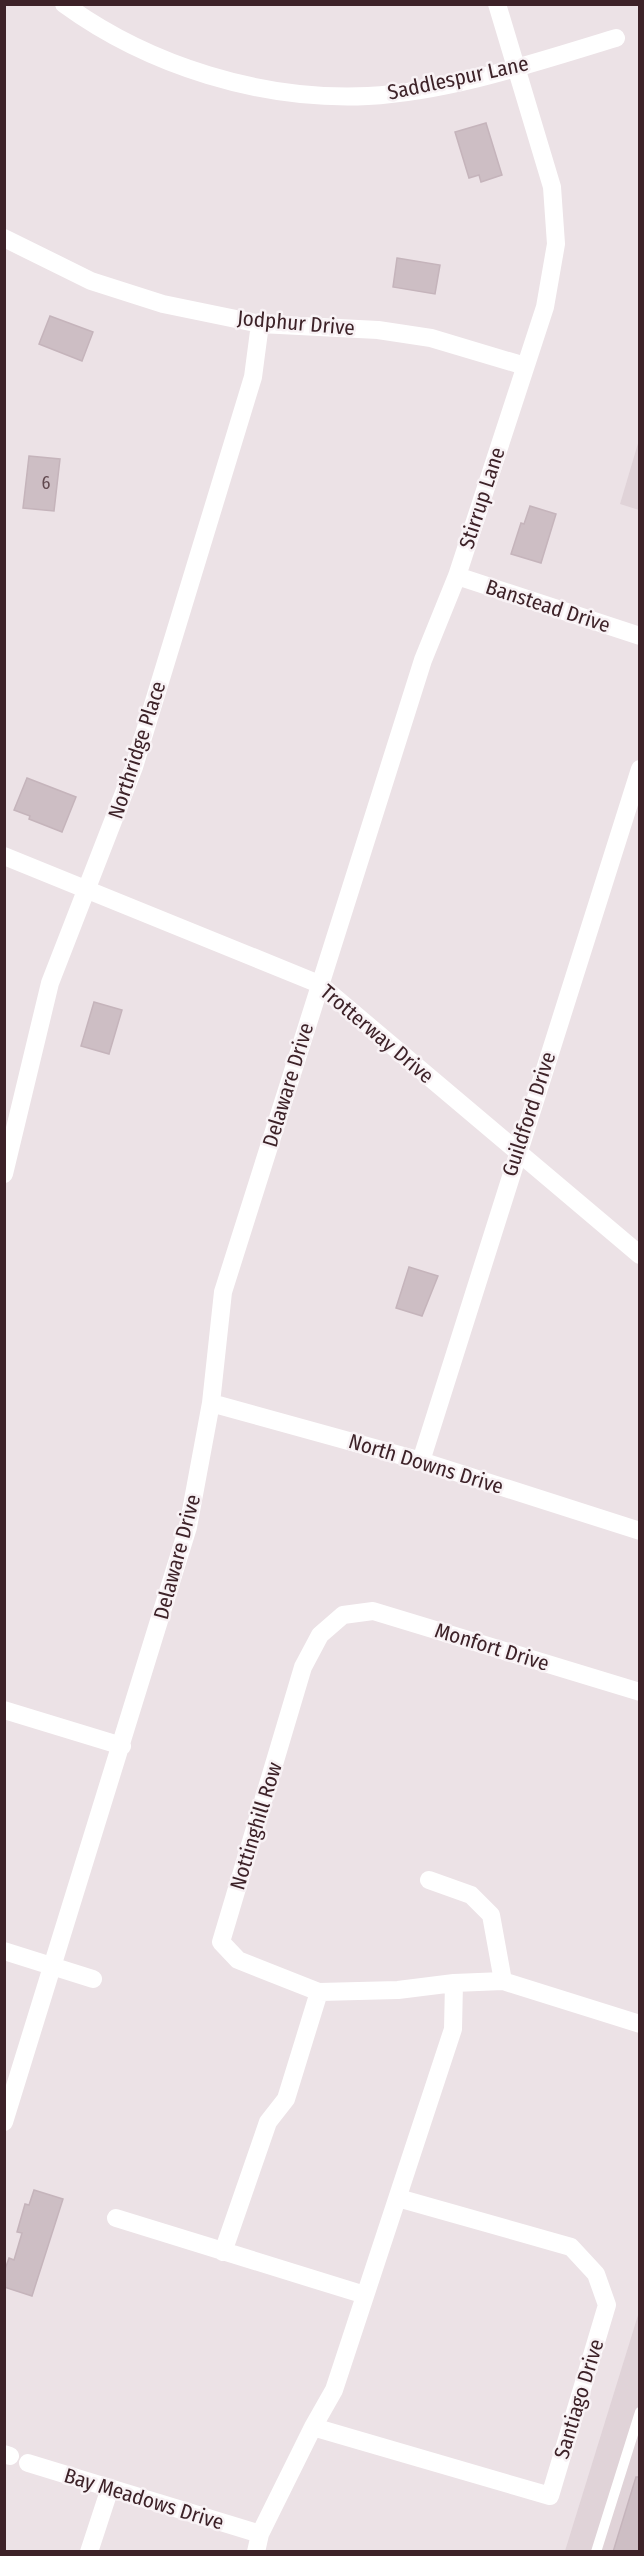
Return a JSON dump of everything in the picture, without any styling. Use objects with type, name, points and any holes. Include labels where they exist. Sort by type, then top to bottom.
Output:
[{"type":"street","name":"Saddlespur Lane","points":[[64,4],[88,22],[163,60],[226,80],[297,95],[368,96],[442,86],[616,38]]},
{"type":"street","name":"Stirrup Lane","points":[[319,984],[423,660],[457,576],[545,307],[556,244],[552,187],[497,4]]},
{"type":"street","name":"Jodphur Drive","points":[[4,238],[91,280],[163,304],[260,324],[378,330],[431,338],[525,366]]},
{"type":"street","name":"Northridge Place","points":[[4,1174],[8,1137],[50,984],[137,755],[253,376],[260,324]]},
{"type":"street","name":"Banstead Drive","points":[[457,576],[639,636]]},
{"type":"street","name":"Guildford Drive","points":[[421,1461],[639,769]]},
{"type":"street","name":"Trotterway Drive","points":[[4,856],[319,984],[639,1255]]},
{"type":"street","name":"Delaware Drive","points":[[4,2122],[188,1527],[211,1403],[224,1292],[319,984]]},
{"type":"street","name":"North Downs Drive","points":[[211,1403],[421,1461],[639,1531]]},
{"type":"street","name":"Monfort Drive","points":[[343,1615],[373,1611],[639,1692]]},
{"type":"street","name":"Nottinghill Row","points":[[343,1615],[320,1635],[303,1667],[221,1942],[238,1960],[319,1992],[398,1990],[454,1983]]},
{"type":"street","points":[[4,1710],[122,1746]]},
{"type":"street","points":[[429,1880],[471,1895],[491,1916],[503,1981]]},
{"type":"street","points":[[4,1951],[93,1979]]},
{"type":"street","points":[[258,2543],[313,2427],[334,2390],[453,2029],[454,1983],[503,1981],[639,2024]]},
{"type":"street","points":[[223,2252],[268,2122],[286,2099],[319,1992]]},
{"type":"street","name":"Santiago Drive","points":[[313,2427],[550,2496],[607,2305],[596,2274],[571,2247],[398,2198]]},
{"type":"street","points":[[116,2218],[365,2295]]},
{"type":"street","name":"Bay Meadows Drive","points":[[28,2463],[110,2488],[258,2543]]},
{"type":"street","points":[[89,2552],[110,2488]]},
{"type":"lane","points":[[596,2552],[639,2412]]},
{"type":"shaded area","points":[[639,440],[640,510],[620,504]]},
{"type":"shaded area","points":[[639,2312],[639,2551],[565,2551]]},
{"type":"building","points":[[486,123],[502,175],[481,182],[479,175],[469,178],[455,132]]},
{"type":"building","points":[[397,258],[440,265],[435,294],[393,287]]},
{"type":"building","points":[[50,316],[93,332],[82,361],[39,344]]},
{"type":"building","points":[[29,456],[60,459],[54,511],[23,508]]},
{"type":"building","points":[[530,506],[556,514],[541,563],[511,554],[521,523],[524,524]]},
{"type":"building","points":[[27,778],[76,797],[62,832],[29,819],[30,816],[14,810]]},
{"type":"building","points":[[94,1002],[122,1010],[109,1054],[81,1046]]},
{"type":"building","points":[[409,1267],[438,1276],[422,1316],[396,1308]]},
{"type":"building","points":[[34,2190],[63,2199],[32,2296],[4,2287],[4,2272],[9,2258],[14,2260],[22,2233],[17,2232],[25,2204],[29,2205]]},
{"type":"building","points":[[636,2477],[639,2477],[639,2552],[613,2552]]}]
